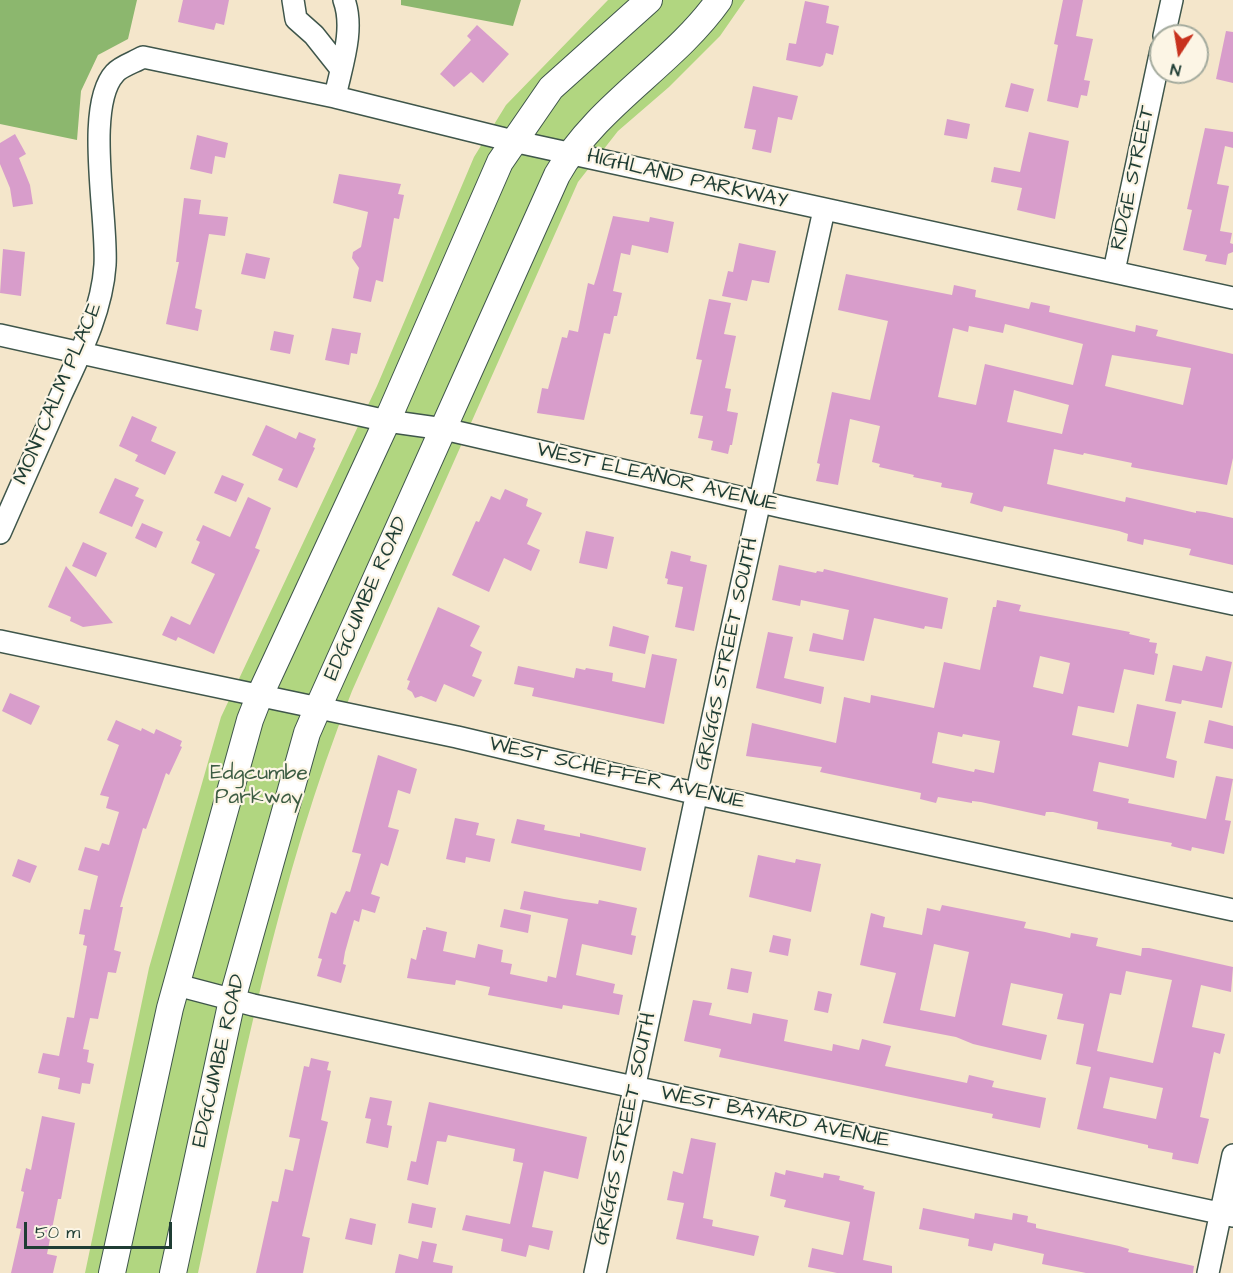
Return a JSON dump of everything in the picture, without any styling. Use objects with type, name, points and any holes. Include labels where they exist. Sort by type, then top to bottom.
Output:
[{"type":"street","points":[[293,0],[296,19],[314,34],[340,69]]},
{"type":"street","points":[[335,97],[348,36],[348,11],[344,0]]},
{"type":"street","points":[[112,1273],[170,1008],[250,720],[259,697],[387,421],[500,162],[551,88],[648,0]]},
{"type":"street","name":"EDGCUMBE ROAD","points":[[173,1273],[232,1000],[307,733],[557,175],[570,153],[601,116],[686,38],[719,0]]},
{"type":"street","points":[[1167,24],[1172,0]]},
{"type":"street","name":"HIGHLAND PARKWAY","points":[[143,57],[335,97],[513,141],[1233,298]]},
{"type":"street","name":"MONTCALM PLACE","points":[[0,533],[80,352],[100,296],[105,268],[106,232],[100,129],[102,95],[116,72],[143,57]]},
{"type":"street","name":"RIDGE STREET","points":[[1114,271],[1154,84]]},
{"type":"street","name":"GRIGGS STREET SOUTH","points":[[595,1273],[728,646],[824,210]]},
{"type":"street","name":"WEST ELEANOR AVENUE","points":[[0,335],[387,421],[444,429],[761,502],[1233,604]]},
{"type":"street","name":"WEST SCHEFFER AVENUE","points":[[0,641],[317,710],[457,737],[698,794],[1233,910]]},
{"type":"street","name":"WEST BAYARD AVENUE","points":[[177,985],[232,1000],[1227,1215]]},
{"type":"street","points":[[1208,1273],[1227,1215],[1233,1155]]},
{"type":"green space","points":[[0,0],[137,0],[128,39],[98,55],[81,91],[77,140],[0,124]]},
{"type":"green space","points":[[401,0],[521,0],[513,26],[401,5]]},
{"type":"green space","name":"Edgcumbe Parkway","points":[[608,0],[745,0],[720,36],[669,87],[618,131],[578,182],[352,691],[326,761],[282,905],[246,1052],[198,1273],[85,1273],[149,968],[221,717],[377,386],[474,157],[506,105]]},
{"type":"building","points":[[183,0],[229,0],[224,25],[216,23],[214,30],[178,22]]},
{"type":"building","points":[[1063,0],[1083,0],[1076,36],[1093,39],[1084,80],[1090,81],[1087,96],[1081,95],[1078,108],[1047,101],[1058,45],[1054,44]]},
{"type":"building","points":[[805,1],[829,6],[826,23],[839,26],[833,55],[826,53],[823,65],[820,67],[786,60],[789,43],[796,44]]},
{"type":"building","points":[[477,25],[509,54],[483,83],[471,72],[454,87],[440,74],[471,40],[467,36]]},
{"type":"building","points":[[1226,31],[1233,32],[1233,83],[1216,79]]},
{"type":"building","points":[[1011,83],[1034,89],[1028,112],[1005,107]]},
{"type":"building","points":[[753,86],[798,96],[792,120],[778,117],[771,153],[752,149],[756,130],[744,128]]},
{"type":"building","points":[[947,119],[970,124],[967,139],[944,135]]},
{"type":"building","points":[[1205,128],[1233,132],[1233,148],[1225,146],[1217,184],[1229,186],[1220,231],[1232,233],[1230,243],[1233,244],[1233,252],[1228,254],[1226,265],[1205,261],[1207,255],[1183,250],[1192,210],[1187,209]]},
{"type":"building","points":[[1029,132],[1069,141],[1055,219],[1017,210],[1022,188],[991,182],[994,167],[1020,172]]},
{"type":"building","points":[[15,134],[26,154],[19,158],[30,185],[33,204],[13,207],[10,188],[0,164],[0,143]]},
{"type":"building","points":[[197,135],[228,143],[225,158],[215,156],[212,174],[190,169]]},
{"type":"building","points":[[339,174],[401,184],[398,194],[404,195],[399,219],[394,218],[383,282],[376,280],[371,302],[353,298],[359,268],[352,258],[353,252],[361,247],[368,212],[333,203]]},
{"type":"building","points":[[184,198],[201,200],[199,214],[228,217],[225,236],[209,234],[195,308],[202,310],[198,331],[166,324],[179,262],[176,262]]},
{"type":"building","points":[[613,216],[649,222],[650,217],[674,222],[668,253],[632,245],[630,255],[621,253],[613,291],[622,293],[617,316],[614,316],[610,334],[604,333],[584,420],[537,413],[542,388],[548,389],[562,337],[567,338],[569,330],[578,332],[588,283],[594,285]]},
{"type":"building","points":[[739,243],[776,251],[769,283],[752,280],[747,301],[722,296],[728,271],[733,272]]},
{"type":"building","points":[[3,249],[25,252],[21,296],[0,293]]},
{"type":"building","points":[[246,253],[270,258],[265,279],[241,274]]},
{"type":"building","points":[[846,274],[952,295],[954,285],[976,290],[975,297],[1029,309],[1031,302],[1050,306],[1049,312],[1135,332],[1136,325],[1158,330],[1156,336],[1233,354],[1233,458],[1227,485],[1131,467],[1132,463],[1084,453],[1083,455],[1054,449],[1047,484],[1125,502],[1126,497],[1196,513],[1196,511],[1205,512],[1233,518],[1233,565],[1189,555],[1191,549],[1144,539],[1143,545],[1127,541],[1128,534],[1119,531],[1004,506],[1002,512],[970,503],[973,493],[941,487],[942,483],[879,467],[880,464],[872,462],[880,426],[850,419],[838,485],[816,481],[820,464],[817,463],[832,392],[870,400],[888,321],[838,310]],"holes":[[[1005,324],[1083,344],[1073,385],[985,364],[976,405],[938,397],[953,328],[968,332],[969,326],[1003,333]],[[1112,355],[1191,368],[1183,405],[1105,386]],[[1014,390],[1069,405],[1062,434],[1007,422]]]},
{"type":"building","points":[[709,299],[731,303],[724,334],[736,336],[725,388],[731,389],[727,411],[738,413],[728,454],[711,450],[713,441],[698,438],[703,416],[690,414],[702,360],[696,359]]},
{"type":"building","points":[[332,328],[361,333],[357,354],[351,353],[349,365],[325,360]]},
{"type":"building","points":[[274,331],[294,335],[290,354],[270,350]]},
{"type":"building","points":[[132,416],[157,427],[151,441],[176,452],[165,475],[135,461],[138,455],[119,446]]},
{"type":"building","points":[[266,425],[296,439],[299,432],[316,439],[313,447],[315,448],[297,488],[278,480],[283,469],[252,455]]},
{"type":"building","points":[[222,475],[244,484],[236,502],[214,493]]},
{"type":"building","points":[[115,478],[139,488],[135,496],[144,500],[132,527],[99,513]]},
{"type":"building","points":[[505,489],[528,499],[526,506],[542,513],[527,544],[540,550],[531,571],[504,558],[489,592],[452,575],[476,521],[479,522],[491,496],[500,500]]},
{"type":"building","points":[[248,497],[271,508],[255,548],[260,550],[214,654],[178,637],[176,641],[162,635],[171,616],[190,625],[215,574],[191,563],[200,542],[196,540],[203,525],[230,537]]},
{"type":"building","points":[[142,523],[163,532],[156,548],[135,538]]},
{"type":"building","points":[[586,531],[614,537],[607,569],[579,563]]},
{"type":"building","points":[[83,542],[107,553],[96,577],[72,566]]},
{"type":"building","points":[[671,551],[691,556],[690,561],[707,565],[694,631],[675,627],[683,587],[667,584],[668,579],[665,578]]},
{"type":"building","points":[[779,565],[816,573],[817,571],[823,572],[824,569],[948,598],[942,629],[925,626],[924,629],[874,618],[864,661],[809,651],[813,633],[843,640],[849,610],[801,600],[800,606],[772,600]]},
{"type":"building","points":[[66,566],[113,623],[83,627],[70,621],[71,617],[48,607]]},
{"type":"building","points":[[997,600],[1021,605],[1019,611],[1130,632],[1129,634],[1157,643],[1155,653],[1158,654],[1154,675],[1124,669],[1114,713],[1078,706],[1072,735],[1128,747],[1137,704],[1176,712],[1166,758],[1177,761],[1174,778],[1099,762],[1093,791],[1129,799],[1128,803],[1206,819],[1216,776],[1233,779],[1225,820],[1231,821],[1224,854],[1192,847],[1191,851],[1171,846],[1172,843],[1097,829],[1098,822],[1053,812],[1046,812],[1045,816],[981,802],[972,801],[972,803],[938,797],[936,803],[920,799],[921,793],[820,772],[822,767],[746,756],[752,723],[836,743],[844,697],[870,703],[871,695],[934,708],[944,662],[980,670],[993,607],[996,607]],"holes":[[[1040,656],[1070,663],[1063,694],[1033,687]],[[938,732],[1000,741],[994,773],[975,769],[974,772],[932,763]]]},
{"type":"building","points":[[438,607],[480,626],[470,646],[482,652],[472,676],[482,680],[474,697],[444,684],[436,702],[421,696],[415,698],[407,689],[410,681],[407,680]]},
{"type":"building","points":[[613,626],[649,636],[645,654],[609,646]]},
{"type":"building","points":[[768,632],[793,637],[784,678],[824,687],[821,704],[756,688]]},
{"type":"building","points":[[652,654],[677,659],[664,724],[532,696],[534,688],[514,684],[518,666],[574,678],[576,668],[585,670],[586,668],[613,673],[612,681],[645,688]]},
{"type":"building","points":[[1206,656],[1232,662],[1222,708],[1182,700],[1181,704],[1165,701],[1173,665],[1202,671]]},
{"type":"building","points":[[10,693],[40,706],[31,725],[2,711]]},
{"type":"building","points":[[116,720],[154,734],[156,729],[182,741],[180,746],[182,747],[169,775],[166,773],[146,829],[143,828],[120,907],[123,907],[114,950],[121,952],[116,973],[108,972],[98,1019],[90,1018],[83,1049],[89,1050],[87,1062],[94,1064],[90,1084],[82,1083],[80,1094],[58,1089],[60,1078],[38,1073],[43,1053],[59,1056],[67,1017],[74,1018],[87,946],[83,945],[85,935],[79,934],[84,909],[90,910],[98,876],[78,870],[85,847],[99,851],[102,843],[109,845],[119,812],[106,808],[109,797],[100,795],[119,745],[107,740]]},
{"type":"building","points":[[1209,720],[1233,726],[1233,749],[1204,743]]},
{"type":"building","points":[[378,755],[417,769],[410,794],[398,790],[388,827],[399,830],[388,866],[381,863],[371,894],[380,897],[375,913],[362,909],[359,922],[354,920],[345,952],[343,964],[346,965],[341,983],[317,976],[322,959],[318,958],[331,912],[336,914],[346,891],[350,892],[361,854],[352,852]]},
{"type":"building","points":[[455,818],[479,823],[476,835],[495,839],[490,862],[466,857],[465,863],[446,859]]},
{"type":"building","points":[[517,819],[545,825],[544,830],[580,837],[580,833],[646,848],[641,871],[511,843]]},
{"type":"building","points":[[758,855],[795,863],[796,859],[821,864],[811,912],[749,897]]},
{"type":"building","points":[[18,859],[37,866],[30,883],[12,876]]},
{"type":"building","points":[[524,891],[598,904],[599,900],[637,908],[631,935],[636,936],[632,955],[582,944],[576,975],[615,984],[613,993],[623,995],[619,1015],[563,1005],[562,1009],[488,995],[490,987],[456,980],[455,985],[407,978],[411,958],[416,960],[423,930],[426,930],[426,927],[447,932],[443,951],[475,958],[478,944],[503,950],[501,962],[512,964],[510,974],[547,982],[548,976],[556,978],[568,919],[520,909]]},
{"type":"building","points":[[942,905],[1026,922],[1024,928],[1070,938],[1071,933],[1098,938],[1096,946],[1141,956],[1142,948],[1149,948],[1233,967],[1231,992],[1201,985],[1192,1027],[1225,1034],[1220,1054],[1214,1052],[1200,1117],[1209,1119],[1198,1164],[1172,1159],[1173,1153],[1148,1148],[1148,1145],[1077,1129],[1091,1067],[1076,1064],[1084,1024],[1057,1019],[1063,994],[1011,983],[1002,1025],[1047,1035],[1041,1060],[973,1044],[956,1037],[883,1023],[896,973],[860,965],[871,913],[885,917],[883,927],[922,935],[927,908],[940,911]],"holes":[[[934,944],[969,952],[955,1017],[920,1010]],[[1126,971],[1172,980],[1153,1063],[1097,1051],[1110,993],[1121,995]],[[1110,1077],[1163,1088],[1156,1119],[1103,1108]]]},
{"type":"building","points":[[504,909],[531,915],[528,933],[500,927]]},
{"type":"building","points":[[773,935],[791,939],[788,956],[769,952]]},
{"type":"building","points":[[731,968],[752,972],[748,993],[727,989]]},
{"type":"building","points":[[818,991],[832,994],[828,1013],[814,1010]]},
{"type":"building","points":[[693,1000],[712,1003],[709,1015],[751,1024],[753,1013],[788,1020],[784,1041],[832,1051],[833,1044],[859,1050],[862,1039],[891,1046],[885,1066],[967,1083],[969,1075],[994,1081],[992,1087],[1046,1098],[1040,1128],[992,1118],[993,1114],[719,1057],[721,1049],[684,1041]]},
{"type":"building","points":[[311,1058],[329,1062],[327,1070],[331,1071],[321,1120],[328,1122],[302,1236],[310,1238],[303,1273],[256,1273],[272,1201],[278,1202],[285,1169],[293,1171],[300,1139],[289,1137],[304,1066],[309,1067]]},
{"type":"building","points":[[370,1097],[392,1101],[387,1125],[392,1126],[388,1148],[366,1143],[371,1119],[365,1118]]},
{"type":"building","points":[[429,1102],[587,1137],[578,1179],[544,1171],[532,1227],[553,1231],[549,1250],[529,1245],[526,1257],[501,1251],[503,1239],[462,1230],[466,1215],[510,1224],[523,1163],[513,1161],[515,1149],[448,1135],[446,1142],[437,1141],[428,1185],[407,1180],[411,1161],[416,1162]]},
{"type":"building","points":[[42,1116],[75,1123],[61,1199],[58,1199],[47,1254],[57,1256],[53,1273],[11,1273],[21,1229],[16,1228],[24,1192],[21,1191],[26,1168],[31,1170]]},
{"type":"building","points":[[691,1138],[716,1143],[703,1218],[713,1220],[712,1226],[759,1236],[754,1256],[676,1239],[684,1203],[667,1200],[673,1171],[683,1174]]},
{"type":"building","points":[[786,1170],[823,1178],[824,1173],[840,1176],[839,1180],[864,1186],[863,1189],[875,1192],[863,1260],[892,1266],[892,1273],[837,1273],[808,1267],[812,1248],[843,1255],[850,1222],[784,1207],[786,1200],[770,1196],[775,1172],[785,1175]]},
{"type":"building","points":[[412,1203],[436,1208],[432,1228],[408,1223]]},
{"type":"building","points":[[923,1208],[974,1219],[975,1213],[1012,1220],[1013,1213],[1028,1216],[1027,1222],[1036,1224],[1036,1228],[1119,1246],[1129,1249],[1128,1252],[1194,1266],[1193,1273],[1086,1273],[1042,1264],[1044,1254],[994,1243],[992,1251],[968,1246],[969,1239],[919,1229]]},
{"type":"building","points":[[350,1218],[376,1224],[372,1245],[345,1239]]},
{"type":"building","points":[[422,1241],[437,1244],[433,1262],[453,1266],[452,1273],[395,1273],[399,1254],[418,1259]]}]
